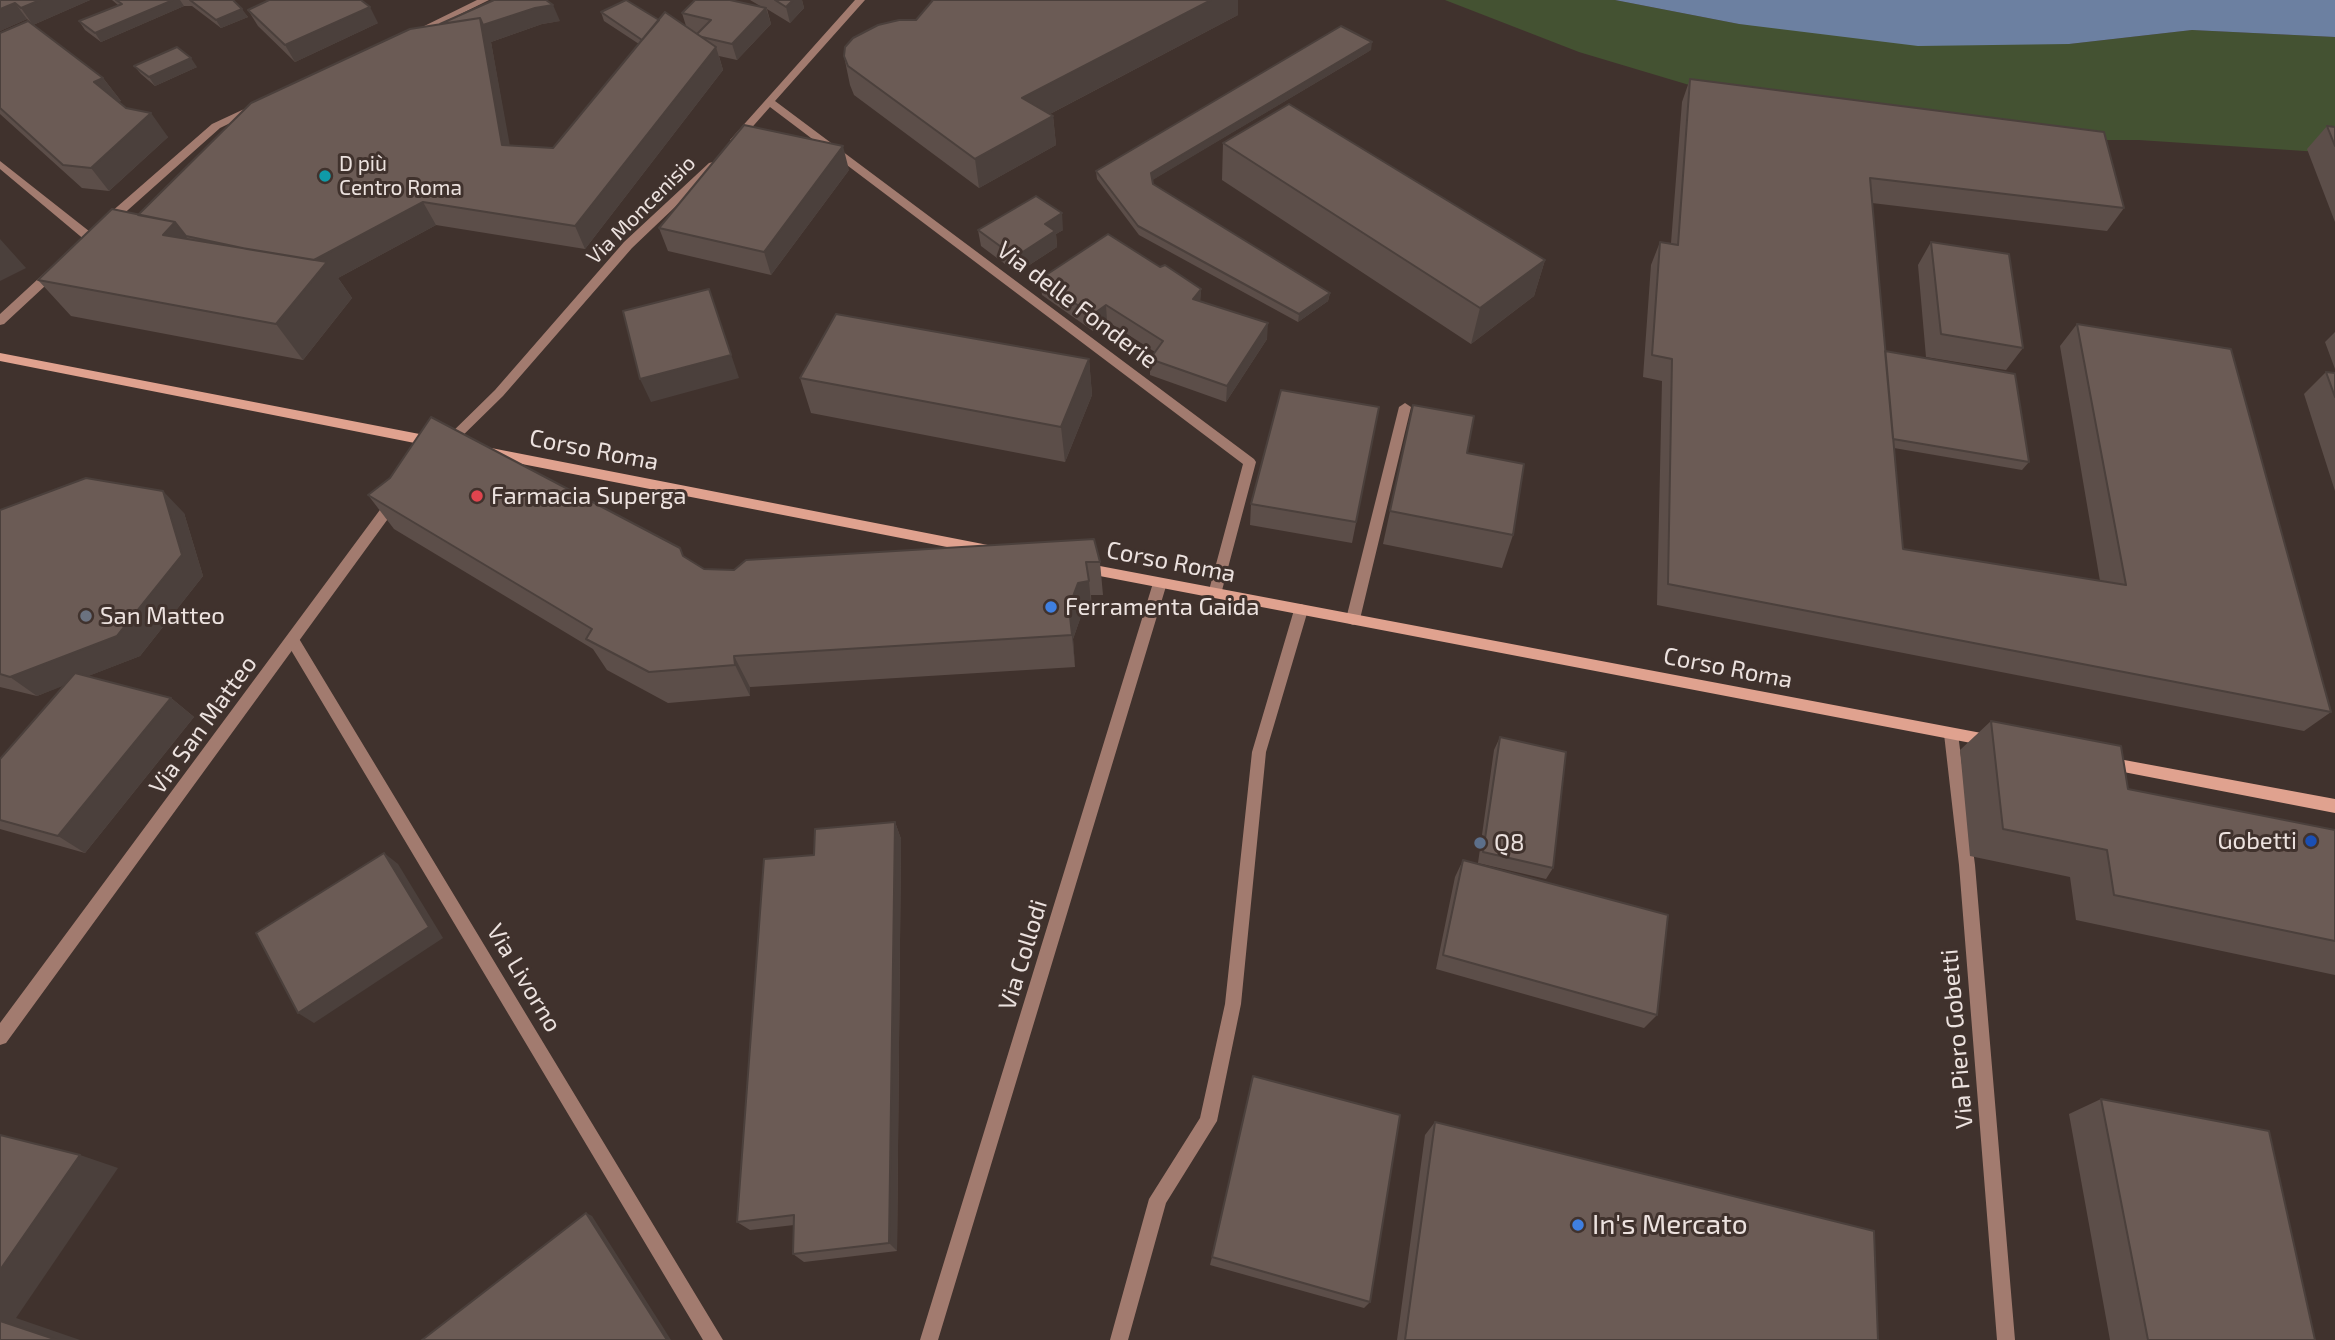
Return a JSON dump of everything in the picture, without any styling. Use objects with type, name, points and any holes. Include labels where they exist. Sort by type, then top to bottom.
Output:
[{"type":"street","points":[[399,40],[484,0]]},
{"type":"street","name":"Via Moncenisio","points":[[460,447],[499,393],[628,245],[707,172],[860,0]]},
{"type":"street","name":"Via delle Fonderie","points":[[769,101],[1250,462],[1215,594]]},
{"type":"street","points":[[81,246],[216,125],[265,103]]},
{"type":"street","points":[[0,164],[90,238]]},
{"type":"street","points":[[0,321],[63,263]]},
{"type":"street","name":"Corso Roma","points":[[0,357],[1004,553]]},
{"type":"street","points":[[1353,619],[1405,407]]},
{"type":"street","points":[[426,461],[460,447]]},
{"type":"street","name":"Via San Matteo","points":[[0,1037],[401,491]]},
{"type":"street","name":"Corso Roma","points":[[1070,565],[2002,743]]},
{"type":"street","name":"Via Collodi","points":[[929,1340],[1160,583]]},
{"type":"street","points":[[1119,1340],[1158,1199],[1208,1121],[1233,1004],[1259,752],[1301,610]]},
{"type":"street","name":"Via Livorno","points":[[293,641],[713,1340]]},
{"type":"street","name":"Via Piero Gobetti","points":[[1951,734],[1967,865],[2006,1340]]},
{"type":"street","points":[[2094,760],[2335,806]]},
{"type":"green space","points":[[1445,0],[1615,0],[1739,24],[2069,44],[2192,30],[2335,37],[2335,153],[2139,140],[2067,140],[1716,93],[1579,52]]},
{"type":"water","points":[[1615,0],[2335,0],[2335,37],[2192,30],[2069,44],[1918,46],[1739,24]]},
{"type":"building","points":[[0,0],[40,0],[21,8],[15,3],[0,9]]},
{"type":"building","points":[[116,0],[173,0],[95,33],[79,21],[122,4]]},
{"type":"building","points":[[190,0],[233,0],[242,9],[216,20]]},
{"type":"building","points":[[269,0],[361,0],[370,7],[285,45],[248,10]]},
{"type":"building","points":[[494,0],[546,0],[553,5],[483,25],[480,18],[440,24]]},
{"type":"building","points":[[626,0],[659,20],[642,40],[601,12]]},
{"type":"building","points":[[695,0],[730,0],[766,8],[732,44],[697,34],[711,20],[682,13]]},
{"type":"building","points":[[775,0],[793,0],[786,7]]},
{"type":"building","points":[[933,0],[1211,0],[1022,98],[1053,116],[975,159],[848,66],[844,56],[845,47],[853,38],[878,25],[899,20],[916,20]]},
{"type":"building","points":[[665,12],[716,47],[575,226],[423,202],[314,260],[186,236],[175,222],[138,215],[251,103],[410,29],[480,18],[502,145],[553,148]]},
{"type":"building","points":[[28,21],[103,78],[94,82],[126,108],[151,113],[91,168],[63,165],[0,108],[0,33]]},
{"type":"building","points":[[1341,26],[1372,42],[1151,173],[1153,184],[1330,293],[1299,314],[1138,226],[1096,171]]},
{"type":"building","points":[[177,47],[191,58],[149,77],[134,66]]},
{"type":"building","points":[[1690,79],[2104,132],[2124,208],[1870,178],[1903,549],[2126,585],[2077,324],[2231,349],[2331,712],[1668,584],[1672,359],[1652,355],[1660,242],[1678,245]]},
{"type":"building","points":[[1289,104],[1545,260],[1480,308],[1223,143]]},
{"type":"building","points":[[744,125],[843,146],[764,252],[659,228]]},
{"type":"building","points":[[2327,126],[2335,127],[2335,146]]},
{"type":"building","points":[[1036,196],[1062,213],[1045,224],[1055,231],[1015,257],[978,230]]},
{"type":"building","points":[[112,209],[175,222],[163,235],[327,262],[276,324],[38,280]]},
{"type":"building","points":[[1108,234],[1160,267],[1165,265],[1201,289],[1193,299],[1268,323],[1227,386],[1150,359],[1163,341],[1106,305],[1092,315],[1040,279]]},
{"type":"building","points":[[1931,242],[2009,254],[2023,348],[1941,334]]},
{"type":"building","points":[[709,289],[731,355],[640,379],[623,311]]},
{"type":"building","points":[[836,314],[1089,359],[1061,427],[800,378]]},
{"type":"building","points":[[1885,351],[2015,374],[2029,462],[1893,439]]},
{"type":"building","points":[[2326,372],[2335,373],[2335,397]]},
{"type":"building","points":[[1281,390],[1379,407],[1356,522],[1251,504]]},
{"type":"building","points":[[1413,405],[1474,416],[1467,453],[1524,464],[1513,535],[1390,511]]},
{"type":"building","points":[[431,417],[680,548],[683,556],[704,569],[734,570],[746,560],[1094,539],[1100,562],[1086,562],[1089,581],[1078,583],[1069,607],[1072,635],[734,656],[735,665],[649,672],[586,639],[592,629],[368,495],[390,478]]},
{"type":"building","name":"San Matteo","points":[[86,478],[163,491],[182,555],[117,636],[10,677],[0,674],[0,510]]},
{"type":"building","points":[[75,673],[171,698],[58,836],[0,820],[0,759]]},
{"type":"building","points":[[1991,721],[2121,746],[2128,789],[2335,830],[2335,941],[2114,895],[2107,850],[2003,829]]},
{"type":"building","points":[[1500,737],[1566,752],[1553,868],[1483,852]]},
{"type":"building","points":[[895,822],[889,1243],[793,1254],[794,1215],[737,1222],[764,859],[814,855],[815,829]]},
{"type":"building","points":[[384,853],[429,927],[298,1013],[256,933]]},
{"type":"building","points":[[1463,860],[1668,915],[1657,1015],[1443,955]]},
{"type":"building","points":[[1253,1076],[1400,1115],[1370,1302],[1212,1257]]},
{"type":"building","points":[[2101,1099],[2269,1131],[2315,1340],[2148,1340]]},
{"type":"building","points":[[1435,1122],[1874,1231],[1878,1340],[1405,1340]]},
{"type":"building","points":[[0,1135],[80,1155],[0,1270]]},
{"type":"building","points":[[586,1213],[667,1340],[422,1340]]},
{"type":"building","points":[[0,1321],[57,1340],[0,1340]]},
{"type":"place","name":"D più Centro Roma","points":[[325,176]]},
{"type":"place","name":"Farmacia Superga","points":[[477,496]]},
{"type":"place","name":"Ferramenta Gaida","points":[[1051,607]]},
{"type":"place","name":"San Matteo","points":[[86,616]]},
{"type":"place","name":"Gobetti","points":[[2311,841]]},
{"type":"place","name":"Q8","points":[[1480,843]]},
{"type":"place","name":"In's Mercato","points":[[1578,1225]]}]
